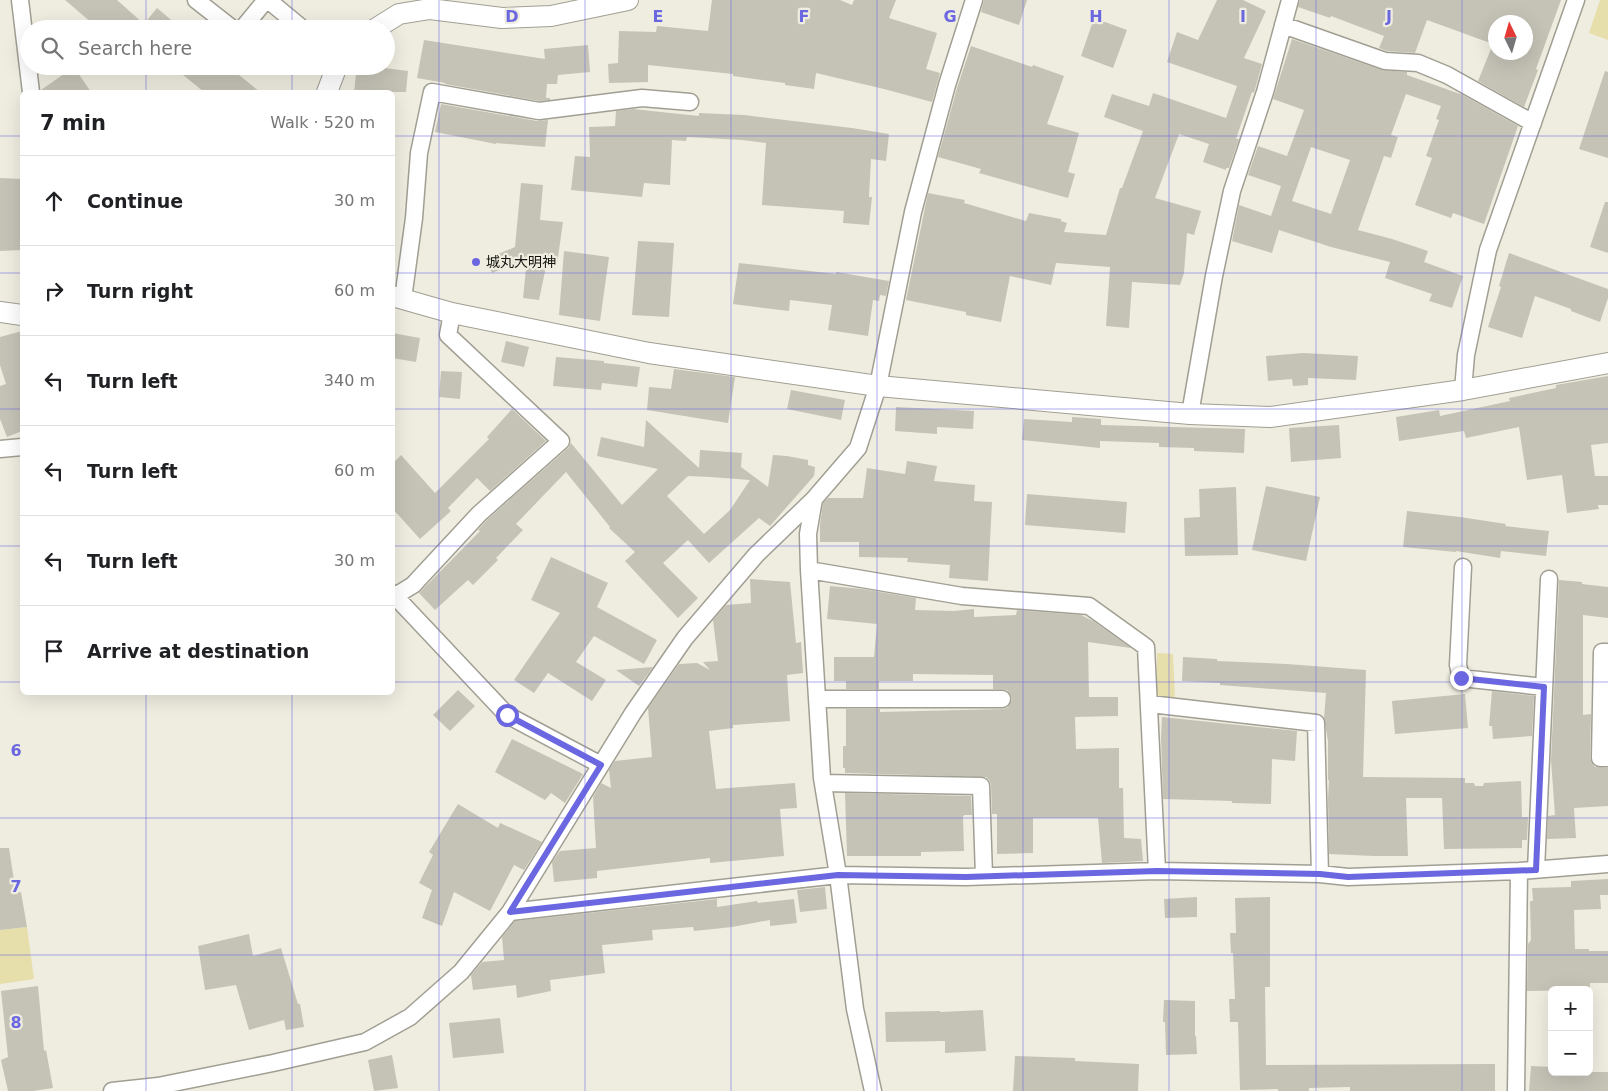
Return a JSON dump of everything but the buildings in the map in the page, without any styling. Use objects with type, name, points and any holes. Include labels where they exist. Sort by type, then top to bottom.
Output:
[{"type":"street","points":[[20,0],[22,20]]},
{"type":"street","points":[[196,0],[222,20]]},
{"type":"street","points":[[250,20],[267,0],[293,20]]},
{"type":"street","points":[[389,20],[399,14],[430,9],[502,18],[551,16],[628,0]]},
{"type":"street","points":[[112,1091],[158,1086],[365,1042],[410,1017],[461,972],[510,912],[633,713],[685,638],[756,556],[814,499],[858,448],[878,386],[913,212],[947,85],[974,0]]},
{"type":"street","points":[[1190,414],[1214,276],[1232,191],[1265,92],[1290,0]]},
{"type":"street","points":[[1463,390],[1466,355],[1488,250],[1576,0]]},
{"type":"street","points":[[1283,25],[1384,61],[1418,63],[1447,75],[1533,123]]},
{"type":"street","points":[[28,75],[30,90]]},
{"type":"street","points":[[328,90],[334,75]]},
{"type":"street","points":[[690,102],[642,98],[539,111],[432,92],[419,153],[414,218],[398,297],[452,313],[650,353],[878,386],[1190,414],[1270,417],[1463,390],[1608,363]]},
{"type":"street","points":[[0,312],[20,314]]},
{"type":"street","points":[[395,594],[413,586],[479,514],[561,441],[448,335],[452,313]]},
{"type":"street","points":[[0,449],[20,447]]},
{"type":"street","points":[[814,499],[808,534],[808,570],[823,783],[838,875],[855,1009],[873,1091]]},
{"type":"street","points":[[1463,567],[1458,665],[1461,678],[1544,687]]},
{"type":"street","points":[[808,570],[962,596],[1090,606],[1146,647],[1157,871]]},
{"type":"street","points":[[1536,870],[1549,579]]},
{"type":"street","points":[[395,595],[507,715],[601,765]]},
{"type":"street","points":[[1608,652],[1602,652],[1600,758],[1608,758]]},
{"type":"street","points":[[816,699],[1002,699]]},
{"type":"street","points":[[1150,704],[1316,723],[1320,874]]},
{"type":"street","points":[[823,783],[981,786],[984,876]]},
{"type":"street","points":[[510,912],[838,875],[984,876],[1157,871],[1320,874],[1348,877],[1519,871],[1608,864]]},
{"type":"street","points":[[1516,1091],[1519,871]]},
{"type":"shaded area","points":[[1600,0],[1608,0],[1608,40],[1589,33]]},
{"type":"shaded area","points":[[1157,653],[1173,654],[1175,698],[1157,698]]},
{"type":"shaded area","points":[[27,927],[34,979],[0,984],[0,930]]},
{"type":"place","name":"城丸大明神","points":[[476,262]]},
{"type":"route","points":[[507,715],[601,765],[510,912],[838,875],[966,877],[1157,871],[1320,874],[1348,877],[1536,870],[1544,687],[1461,678]]}]
